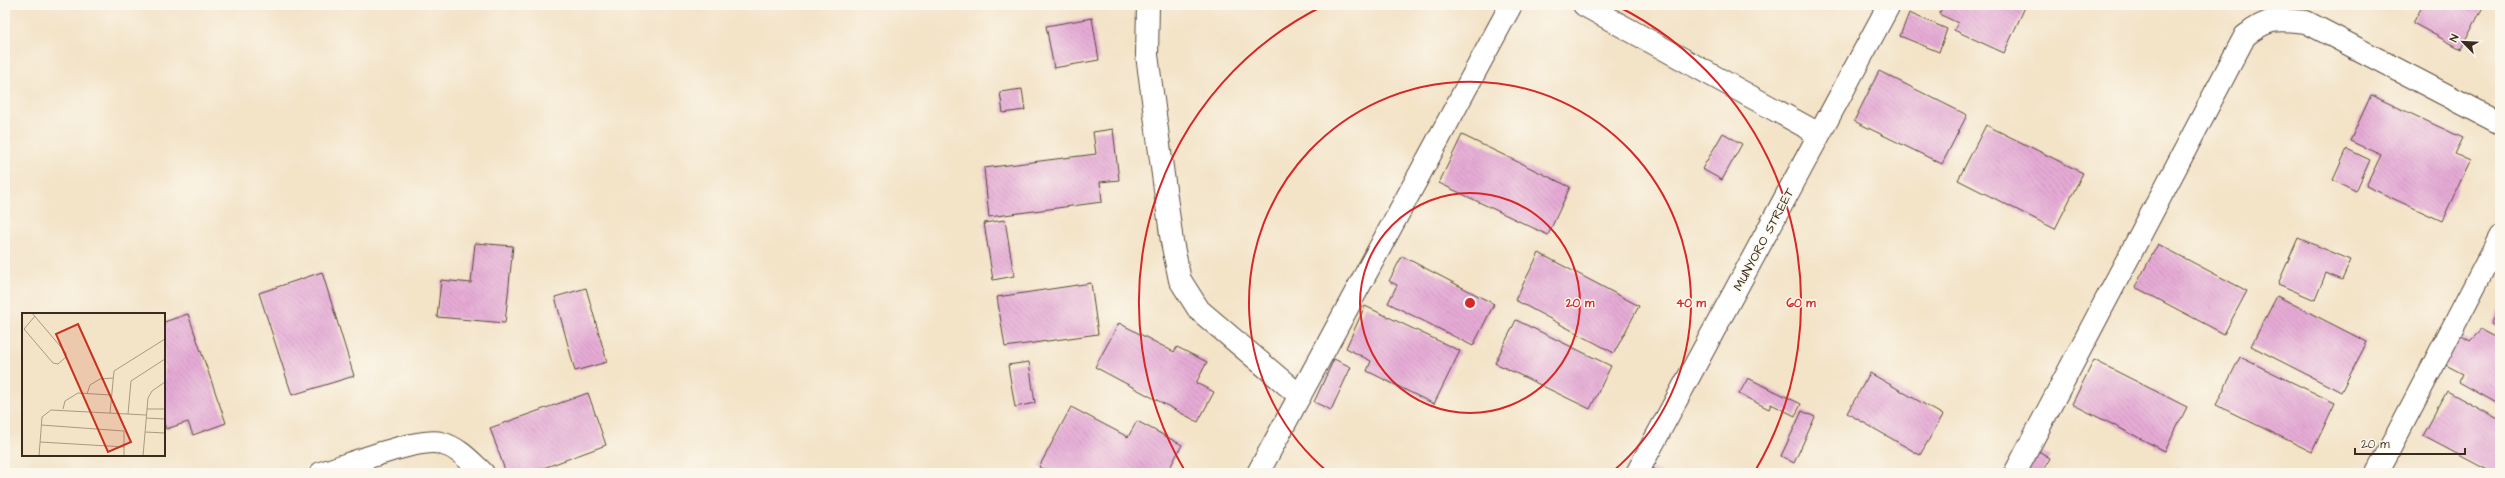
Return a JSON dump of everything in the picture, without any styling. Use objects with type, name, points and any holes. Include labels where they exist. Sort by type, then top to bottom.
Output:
[{"type":"street","points":[[1148,5],[1147,55],[1172,242],[1180,280],[1199,310],[1300,396]]},
{"type":"street","points":[[1258,473],[1511,5]]},
{"type":"street","points":[[1584,5],[1819,134]]},
{"type":"street","name":"MUNYORO STREET","points":[[1637,473],[1889,5]]},
{"type":"street","points":[[2015,473],[2245,36],[2262,23],[2281,20],[2306,22],[2500,123]]},
{"type":"street","points":[[2376,473],[2500,236]]},
{"type":"street","points":[[321,473],[415,444],[440,443],[462,453],[483,473]]},
{"type":"building","points":[[1944,5],[2026,5],[2004,53],[1954,30],[1958,23],[1939,14]]},
{"type":"building","points":[[2423,5],[2484,5],[2461,49],[2413,23]]},
{"type":"building","points":[[1909,13],[1947,29],[1939,52],[1900,36]]},
{"type":"building","points":[[1092,18],[1099,60],[1054,68],[1046,26]]},
{"type":"building","points":[[1879,71],[1967,115],[1942,164],[1854,121]]},
{"type":"building","points":[[1022,89],[1025,110],[1003,113],[1000,92]]},
{"type":"building","points":[[2371,95],[2463,138],[2455,154],[2470,161],[2442,221],[2366,186],[2381,155],[2350,141]]},
{"type":"building","points":[[1986,125],[2083,173],[2055,229],[1958,180]]},
{"type":"building","points":[[1113,129],[1119,180],[1100,182],[1102,202],[989,217],[984,168],[1096,154],[1093,132]]},
{"type":"building","points":[[1723,133],[1742,144],[1722,180],[1702,169]]},
{"type":"building","points":[[1462,135],[1570,187],[1548,235],[1439,183]]},
{"type":"building","points":[[2347,149],[2370,160],[2356,191],[2333,180]]},
{"type":"building","points":[[1005,220],[1014,276],[993,280],[984,223]]},
{"type":"building","points":[[2298,238],[2351,260],[2342,280],[2326,273],[2315,300],[2278,284]]},
{"type":"building","points":[[475,243],[513,246],[505,323],[437,317],[441,280],[471,283]]},
{"type":"building","points":[[2158,244],[2247,291],[2224,334],[2135,287]]},
{"type":"building","points":[[1539,253],[1639,306],[1614,353],[1515,300]]},
{"type":"building","points":[[1402,256],[1494,304],[1473,346],[1388,303],[1397,285],[1389,281]]},
{"type":"building","points":[[322,272],[354,376],[292,395],[259,293]]},
{"type":"building","points":[[1091,283],[1098,334],[1005,347],[997,297]]},
{"type":"building","points":[[586,288],[607,362],[575,371],[555,297]]},
{"type":"building","points":[[2277,296],[2367,342],[2341,392],[2251,346]]},
{"type":"building","points":[[1365,306],[1460,351],[1434,404],[1367,371],[1371,361],[1346,348]]},
{"type":"building","points":[[2500,308],[2500,329],[2491,324]]},
{"type":"building","points":[[188,314],[226,423],[193,435],[188,422],[166,429],[165,322]]},
{"type":"building","points":[[1516,320],[1611,366],[1590,409],[1495,363]]},
{"type":"building","points":[[1119,323],[1174,352],[1177,347],[1207,362],[1196,383],[1214,392],[1198,422],[1095,367]]},
{"type":"building","points":[[2481,330],[2500,340],[2500,405],[2459,382],[2463,374],[2444,364],[2460,335],[2470,341]]},
{"type":"building","points":[[2240,357],[2335,403],[2312,452],[2216,405]]},
{"type":"building","points":[[1334,359],[1351,367],[1331,410],[1314,402]]},
{"type":"building","points":[[2094,360],[2187,407],[2165,451],[2072,404]]},
{"type":"building","points":[[1029,362],[1035,403],[1015,407],[1008,365]]},
{"type":"building","points":[[1870,373],[1943,415],[1920,455],[1847,413]]},
{"type":"building","points":[[1748,378],[1801,404],[1795,416],[1771,404],[1769,409],[1739,394]]},
{"type":"building","points":[[2447,391],[2500,420],[2500,473],[2493,473],[2423,436]]},
{"type":"building","points":[[588,393],[606,445],[530,473],[506,473],[490,428]]},
{"type":"building","points":[[1071,407],[1128,437],[1137,421],[1182,445],[1167,473],[1050,473],[1039,467]]},
{"type":"building","points":[[1802,411],[1815,417],[1794,463],[1781,456]]},
{"type":"building","points":[[2037,450],[2050,458],[2042,473],[2024,473]]},
{"type":"building","points":[[1648,466],[1663,473],[1645,473]]},
{"type":"building","points":[[2175,468],[2186,473],[2173,473]]}]
